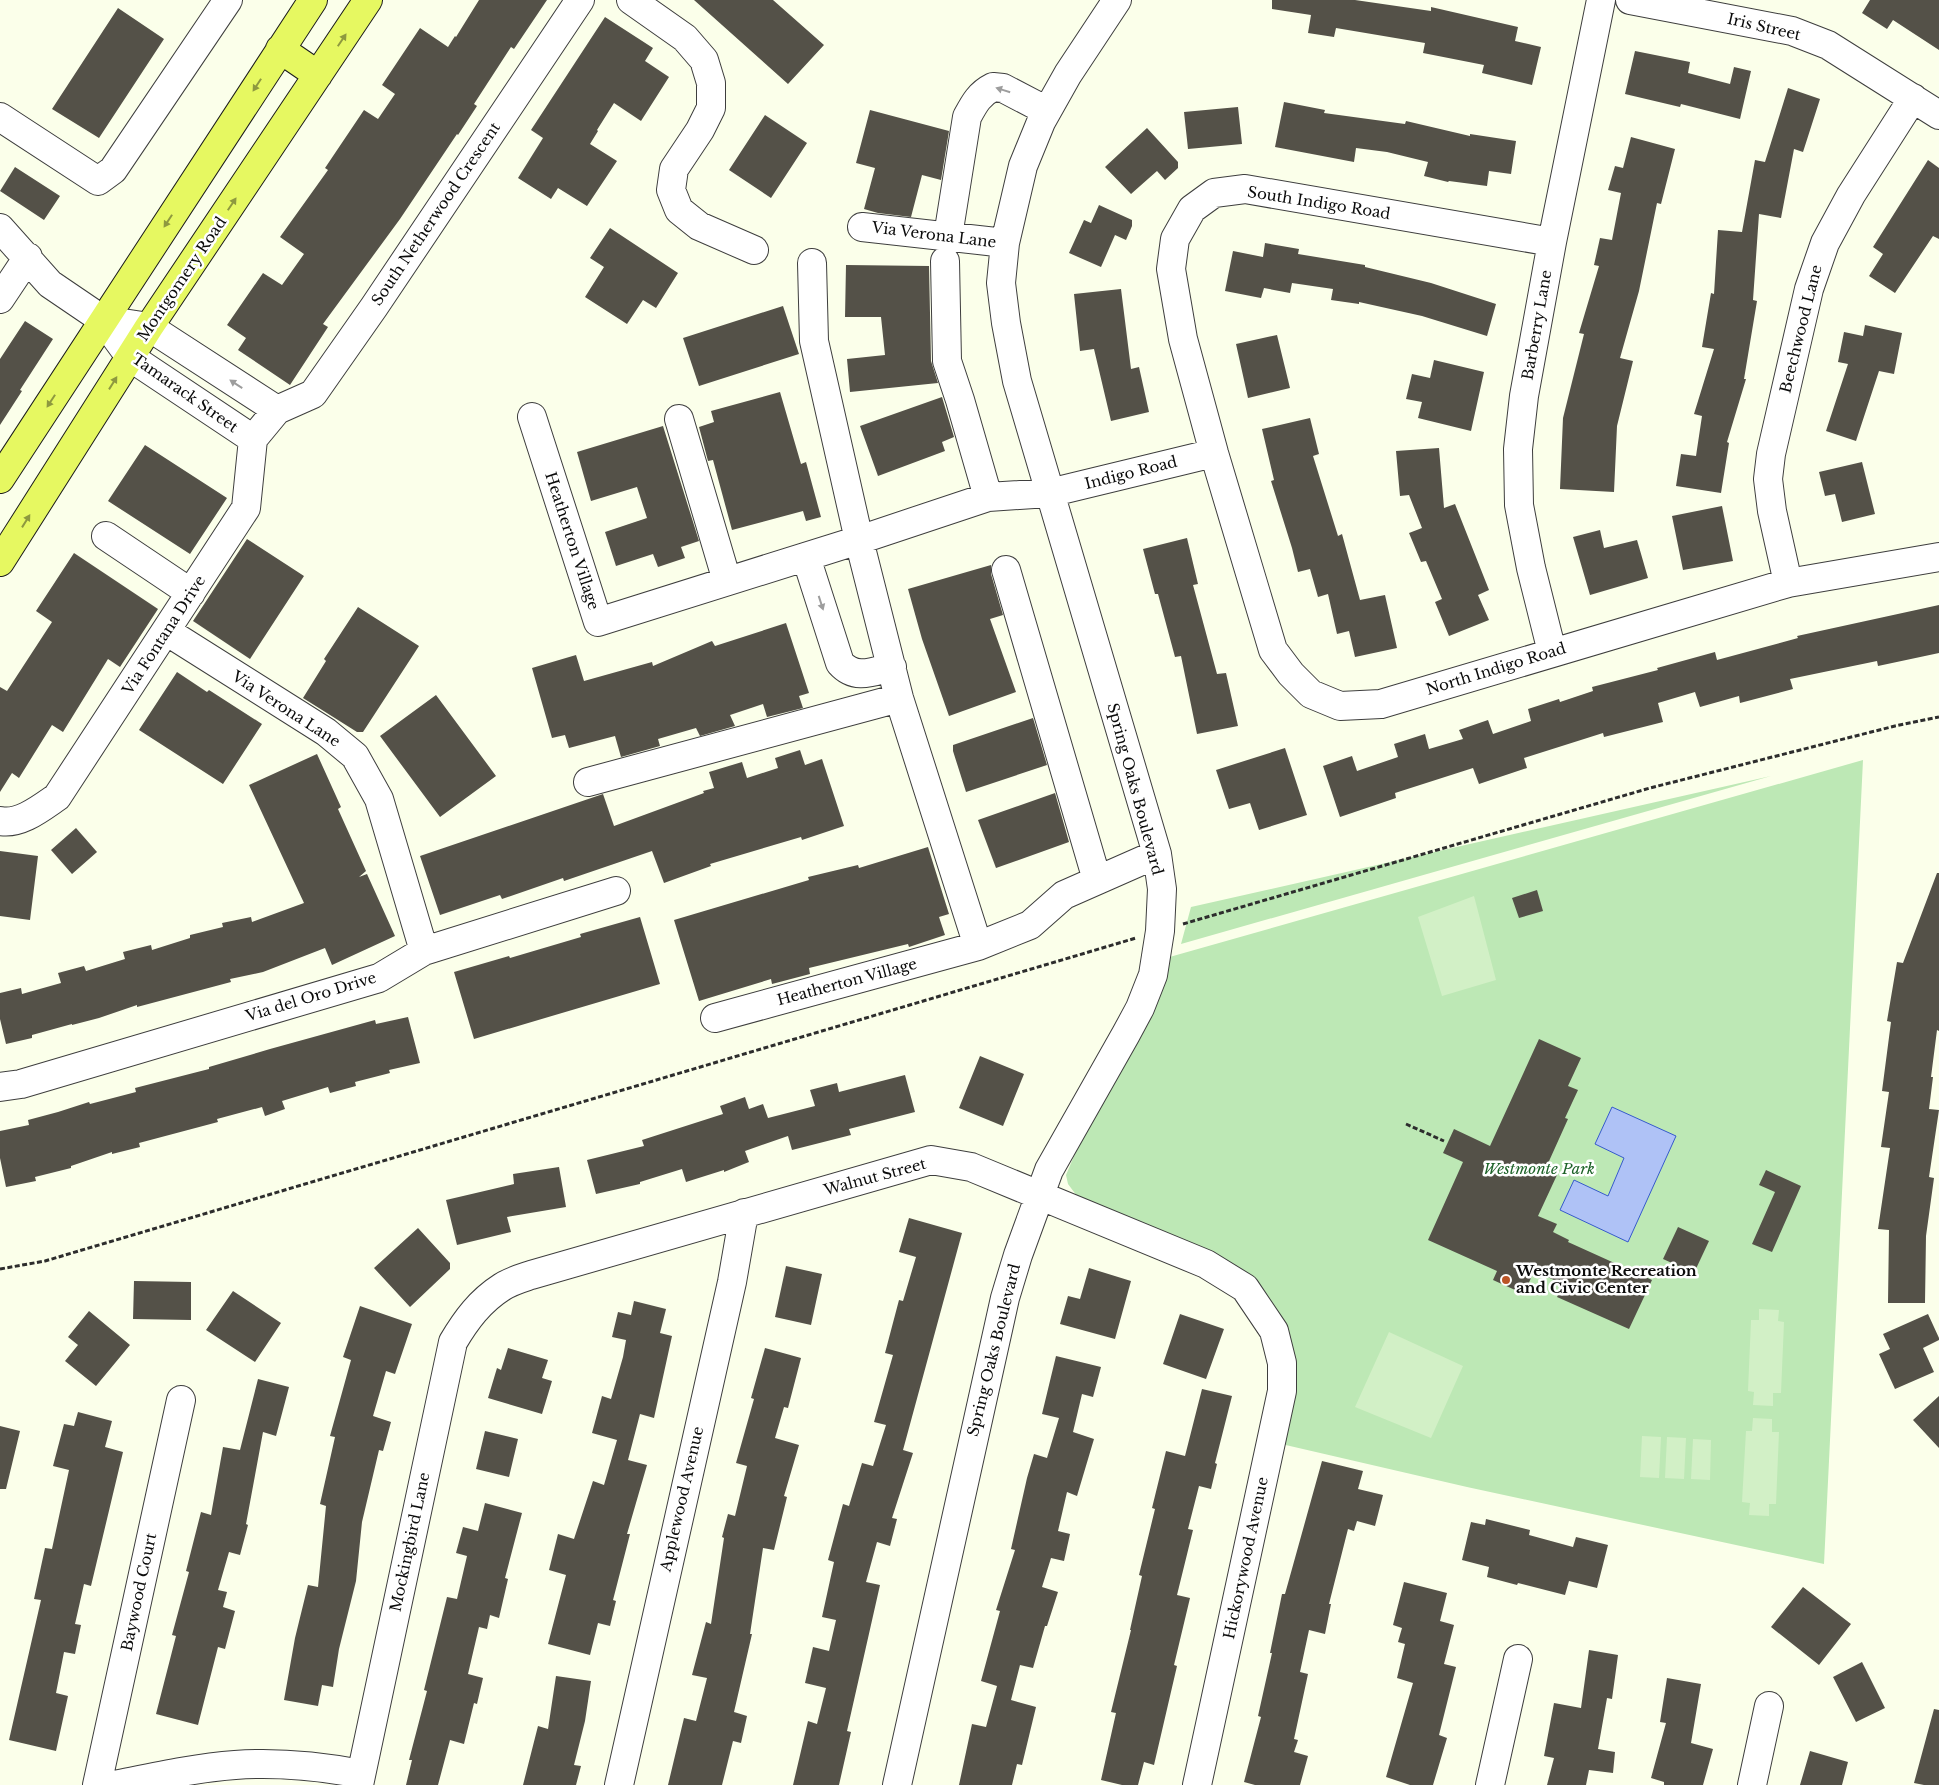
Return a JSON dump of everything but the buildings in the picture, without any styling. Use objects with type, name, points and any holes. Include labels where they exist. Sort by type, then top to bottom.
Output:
[{"type":"main road","points":[[0,479],[313,0]]},
{"type":"main road","name":"Montgomery Road","points":[[0,562],[149,327],[368,0]]},
{"type":"main road","points":[[280,49],[318,75]]},
{"type":"street","points":[[0,117],[98,181],[113,170],[228,0]]},
{"type":"street","name":"South Netherwood Crescent","points":[[277,410],[313,394],[380,299],[580,0]]},
{"type":"street","points":[[631,0],[685,38],[704,60],[711,83],[710,108],[700,130],[674,169],[671,190],[679,210],[699,226],[754,250]]},
{"type":"street","name":"Spring Oaks Boulevard","points":[[897,1785],[1005,1298],[1018,1255],[1049,1170],[1140,1008],[1153,975],[1160,931],[1162,888],[1157,854],[1017,381],[1000,283],[1005,243],[1023,166],[1041,122],[1068,74],[1117,0]]},
{"type":"street","name":"Barberry Lane","points":[[1552,652],[1531,568],[1519,505],[1518,449],[1524,396],[1552,242],[1601,0]]},
{"type":"street","name":"Iris Street","points":[[1630,0],[1792,31],[1828,45],[1939,115]]},
{"type":"street","points":[[988,497],[947,361],[946,248],[967,118],[974,103],[980,95],[993,87],[1003,88],[1047,111]]},
{"type":"street","name":"Beechwood Lane","points":[[1788,583],[1772,512],[1768,479],[1771,454],[1809,289],[1825,243],[1851,195],[1913,98]]},
{"type":"street","name":"South Indigo Road","points":[[1214,453],[1183,339],[1171,269],[1175,239],[1192,209],[1214,193],[1244,190],[1552,242]]},
{"type":"street","name":"Via Verona Lane","points":[[862,227],[946,248],[1005,243]]},
{"type":"street","name":"Tamarack Street","points":[[0,228],[28,257],[50,284],[103,320],[130,357],[253,439]]},
{"type":"street","points":[[0,299],[28,257]]},
{"type":"street","points":[[812,263],[814,341],[858,540],[900,698],[978,946]]},
{"type":"street","name":"Tamarack Street","points":[[103,320],[149,327],[277,410]]},
{"type":"street","points":[[253,439],[277,410]]},
{"type":"street","name":"Heatherton Village","points":[[532,418],[598,622],[806,557],[988,497],[1049,493]]},
{"type":"street","points":[[679,419],[727,581]]},
{"type":"street","name":"Via Fontana Drive","points":[[0,821],[7,823],[32,814],[57,797],[246,508],[253,439]]},
{"type":"street","name":"North Indigo Road","points":[[1214,453],[1273,650],[1291,674],[1311,694],[1340,706],[1380,704],[1788,583],[1939,557]]},
{"type":"street","name":"Indigo Road","points":[[1049,493],[1214,453]]},
{"type":"street","points":[[106,536],[191,593]]},
{"type":"street","points":[[806,557],[840,662],[846,669],[864,674],[892,667]]},
{"type":"street","points":[[1006,570],[1097,880]]},
{"type":"street","name":"Via Verona Lane","points":[[166,632],[326,732],[355,756],[379,799],[424,951]]},
{"type":"street","points":[[588,782],[900,698]]},
{"type":"street","name":"Heatherton Village","points":[[715,1018],[978,946],[1030,925],[1064,895],[1157,854]]},
{"type":"street","name":"Via del Oro Drive","points":[[0,1087],[20,1084],[379,978],[424,951],[616,891]]},
{"type":"street","name":"Walnut Street","points":[[478,1306],[503,1286],[531,1275],[931,1160],[971,1167],[1206,1264],[1245,1288],[1274,1331]]},
{"type":"street","name":"Applewood Avenue","points":[[619,1785],[732,1282],[744,1213]]},
{"type":"street","name":"Mockingbird Lane","points":[[360,1780],[453,1342],[465,1322],[478,1306]]},
{"type":"street","name":"Hickorywood Avenue","points":[[1197,1785],[1282,1391],[1282,1363],[1274,1331]]},
{"type":"street","name":"Baywood Court","points":[[96,1785],[182,1400]]},
{"type":"street","points":[[1490,1785],[1518,1659]]},
{"type":"street","points":[[1752,1785],[1769,1706]]},
{"type":"street","points":[[115,1785],[235,1765],[291,1764],[360,1780]]},
{"type":"path","points":[[0,1269],[45,1261],[1650,788],[1895,726],[1939,717]]},
{"type":"path","points":[[1406,1124],[1444,1141]]},
{"type":"green space","name":"Westmonte Park","points":[[1863,760],[1824,1564],[1467,1487],[1277,1443],[1280,1327],[1077,1196],[1068,1184],[1066,1175],[1159,960]]},
{"type":"green space","points":[[1771,776],[1181,944],[1191,907]]},
{"type":"green space","points":[[1474,896],[1496,980],[1442,996],[1418,917]]},
{"type":"green space","points":[[1759,1309],[1779,1310],[1778,1321],[1784,1322],[1781,1393],[1773,1393],[1773,1406],[1753,1405],[1754,1392],[1748,1391],[1751,1320],[1759,1320]]},
{"type":"green space","points":[[1389,1332],[1463,1366],[1431,1438],[1355,1407]]},
{"type":"green space","points":[[1753,1418],[1772,1419],[1772,1432],[1779,1432],[1776,1504],[1769,1504],[1769,1516],[1749,1515],[1750,1503],[1742,1502],[1746,1431],[1752,1431]]},
{"type":"green space","points":[[1642,1436],[1661,1437],[1659,1478],[1640,1477]]},
{"type":"green space","points":[[1667,1437],[1686,1438],[1684,1479],[1665,1478]]},
{"type":"green space","points":[[1693,1439],[1711,1440],[1710,1480],[1691,1479]]},
{"type":"water","points":[[1612,1107],[1676,1136],[1628,1242],[1560,1210],[1574,1180],[1608,1196],[1624,1158],[1595,1144]]},
{"type":"place","name":"Westmonte Recreation and Civic Center","points":[[1506,1280]]}]
